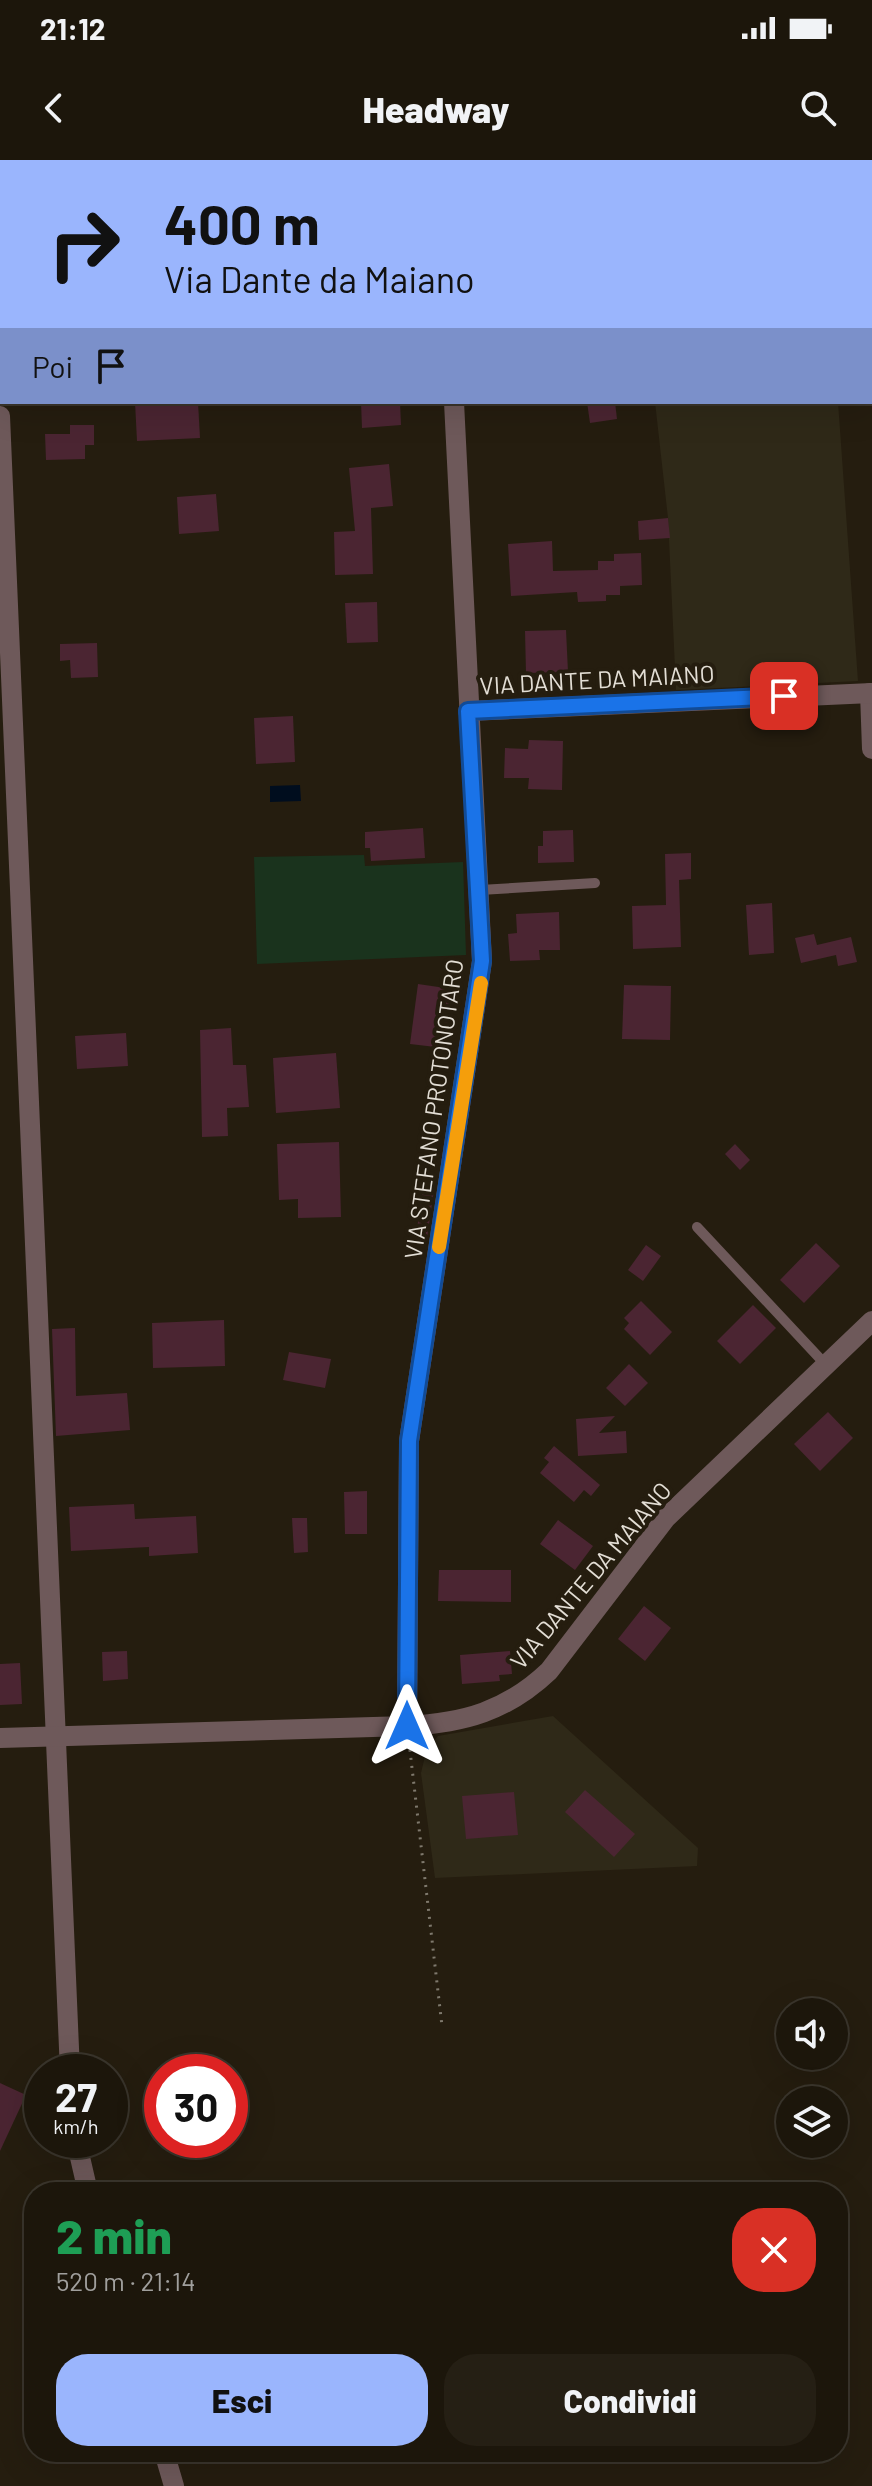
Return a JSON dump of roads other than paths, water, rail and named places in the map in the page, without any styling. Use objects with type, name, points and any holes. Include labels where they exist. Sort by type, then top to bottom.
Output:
[{"type":"street","name":"VIA STEFANO PROTONOTARO","points":[[407,1726],[409,1441],[480,987],[483,950],[454,404]]},
{"type":"street","points":[[0,416],[53,1735],[69,2054]]},
{"type":"street","name":"VIA DANTE DA MAIANO","points":[[468,711],[871,693]]},
{"type":"street","points":[[871,693],[872,749]]},
{"type":"street","name":"VIA DANTE DA MAIANO","points":[[0,1738],[407,1726],[462,1721],[494,1711],[529,1690],[549,1671],[666,1518],[872,1321]]},
{"type":"street","points":[[80,2158],[86,2182]]},
{"type":"street","points":[[167,2462],[174,2486]]},
{"type":"lane","points":[[480,890],[595,883]]},
{"type":"lane","points":[[697,1227],[826,1365]]},
{"type":"water","points":[[300,785],[301,801],[270,802],[270,786]]}]
